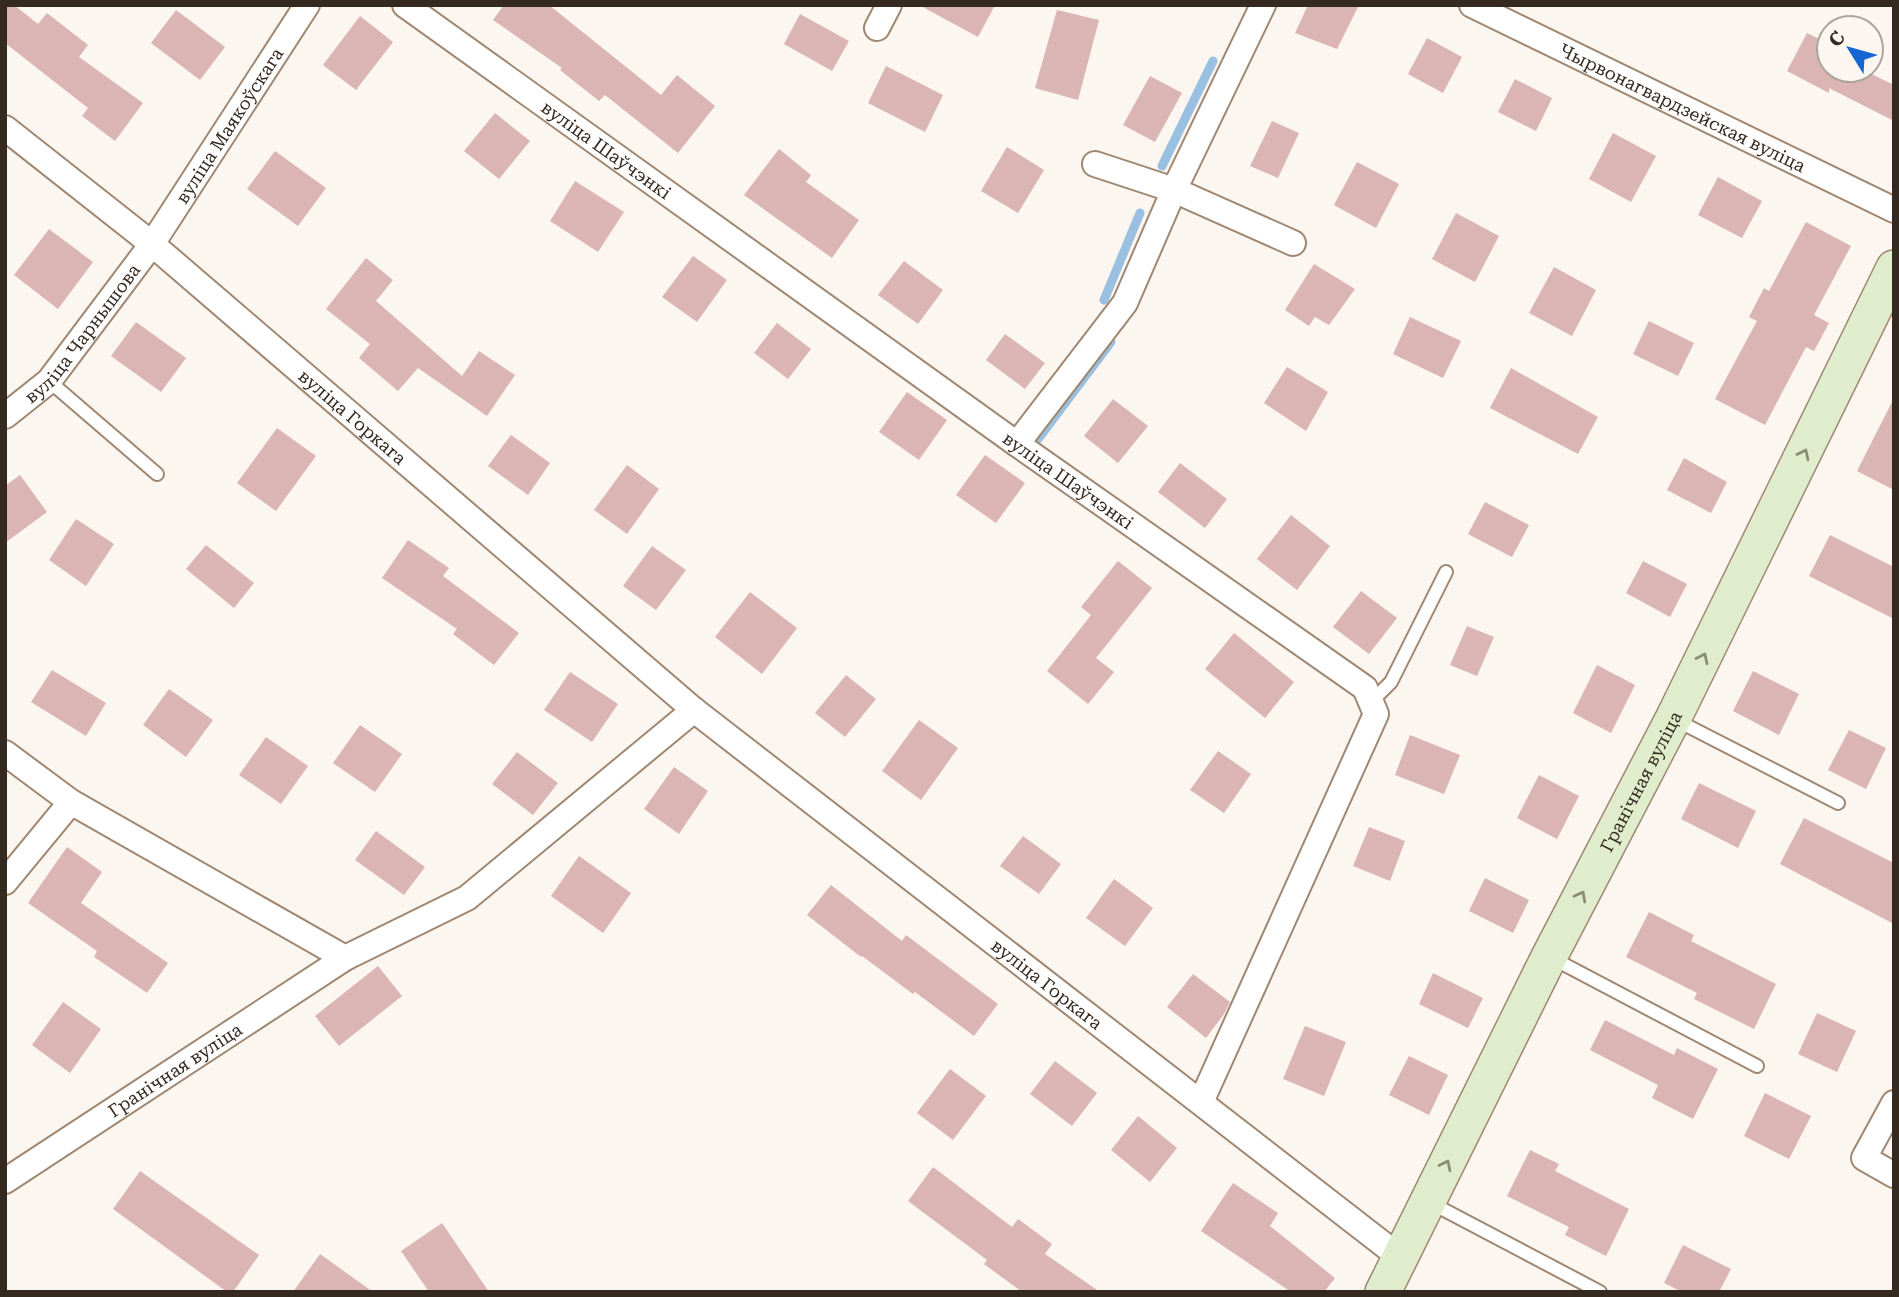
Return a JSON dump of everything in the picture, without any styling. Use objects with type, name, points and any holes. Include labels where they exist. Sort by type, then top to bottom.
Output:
[{"type":"main road","name":"Гранічная вуліца","points":[[1383,1292],[1549,957],[1673,719],[1894,268]]},
{"type":"street","name":"вуліца Маякоўскага","points":[[152,244],[307,5]]},
{"type":"street","name":"вуліца Шаўчэнкі","points":[[405,5],[1017,444],[1365,688],[1371,702]]},
{"type":"street","points":[[877,28],[888,5]]},
{"type":"street","points":[[1017,444],[1125,303],[1174,190],[1263,5]]},
{"type":"street","name":"Чырвонагвардзейская вуліца","points":[[1472,5],[1894,209]]},
{"type":"street","name":"вуліца Горкага","points":[[5,128],[152,244],[694,710],[1401,1258]]},
{"type":"street","points":[[1095,164],[1174,190],[1293,243]]},
{"type":"street","name":"вуліца Чарнышова","points":[[5,416],[49,381],[152,244]]},
{"type":"street","points":[[1201,1102],[1376,713],[1371,702]]},
{"type":"street","points":[[5,753],[71,803],[345,958],[467,898],[694,710]]},
{"type":"street","points":[[5,882],[71,803]]},
{"type":"street","name":"Гранічная вуліца","points":[[5,1181],[345,958]]},
{"type":"street","points":[[1894,1103],[1864,1158],[1894,1175]]},
{"type":"lane","points":[[49,381],[157,474]]},
{"type":"lane","points":[[1371,702],[1391,682],[1446,572]]},
{"type":"lane","points":[[1673,719],[1838,803]]},
{"type":"lane","points":[[1549,957],[1757,1066]]},
{"type":"lane","points":[[1428,1202],[1600,1292]]},
{"type":"building","points":[[5,5],[14,5],[38,24],[47,13],[88,45],[79,57],[143,103],[115,141],[82,116],[88,108],[5,43]]},
{"type":"building","points":[[504,5],[549,5],[661,95],[677,75],[715,106],[678,153],[605,95],[599,101],[560,70],[562,68],[493,20]]},
{"type":"building","points":[[919,5],[995,5],[978,37]]},
{"type":"building","points":[[1308,5],[1359,5],[1337,49],[1295,33]]},
{"type":"building","points":[[176,10],[225,47],[200,80],[151,43]]},
{"type":"building","points":[[1057,10],[1099,20],[1078,100],[1035,88]]},
{"type":"building","points":[[800,14],[849,41],[832,71],[784,44]]},
{"type":"building","points":[[360,16],[393,42],[356,90],[323,65]]},
{"type":"building","points":[[1807,33],[1815,37],[1815,84],[1885,84],[1885,81],[1894,85],[1894,121],[1829,88],[1829,93],[1787,71]]},
{"type":"building","points":[[1427,38],[1462,57],[1443,93],[1408,74]]},
{"type":"building","points":[[886,66],[943,95],[925,132],[868,103]]},
{"type":"building","points":[[1150,76],[1182,93],[1155,142],[1123,125]]},
{"type":"building","points":[[1515,79],[1552,98],[1536,131],[1498,112]]},
{"type":"building","points":[[495,113],[530,141],[499,179],[464,151]]},
{"type":"building","points":[[1272,121],[1299,133],[1278,178],[1250,166]]},
{"type":"building","points":[[1613,133],[1656,156],[1631,202],[1589,179]]},
{"type":"building","points":[[1007,147],[1044,170],[1018,213],[981,191]]},
{"type":"building","points":[[779,149],[811,175],[806,182],[859,220],[832,258],[744,195]]},
{"type":"building","points":[[275,151],[326,188],[298,226],[247,189]]},
{"type":"building","points":[[1357,162],[1399,184],[1376,228],[1334,205]]},
{"type":"building","points":[[1718,177],[1762,201],[1742,238],[1698,215]]},
{"type":"building","points":[[575,181],[624,212],[598,252],[550,221]]},
{"type":"building","points":[[1456,213],[1499,236],[1475,282],[1432,259]]},
{"type":"building","points":[[1806,222],[1851,246],[1814,315],[1829,323],[1814,351],[1806,347],[1765,425],[1715,399],[1757,321],[1749,317],[1764,288],[1769,291]]},
{"type":"building","points":[[49,229],[93,262],[58,309],[14,275]]},
{"type":"building","points":[[693,256],[727,280],[697,322],[662,297]]},
{"type":"building","points":[[366,258],[393,280],[376,301],[462,376],[479,351],[515,375],[487,416],[418,368],[398,391],[359,358],[370,344],[326,309]]},
{"type":"building","points":[[904,261],[943,290],[918,324],[878,295]]},
{"type":"building","points":[[1314,264],[1355,289],[1329,325],[1315,317],[1309,326],[1285,310]]},
{"type":"building","points":[[1554,267],[1596,290],[1572,336],[1529,313]]},
{"type":"building","points":[[1410,317],[1461,341],[1443,378],[1393,354]]},
{"type":"building","points":[[1649,321],[1694,343],[1678,376],[1633,354]]},
{"type":"building","points":[[136,322],[186,358],[161,392],[111,356]]},
{"type":"building","points":[[777,323],[811,349],[788,379],[754,353]]},
{"type":"building","points":[[1005,334],[1045,363],[1025,389],[986,360]]},
{"type":"building","points":[[1287,367],[1328,392],[1306,431],[1264,403]]},
{"type":"building","points":[[1511,368],[1598,417],[1578,454],[1490,408]]},
{"type":"building","points":[[907,392],[947,420],[919,460],[879,432]]},
{"type":"building","points":[[1894,398],[1894,490],[1857,471]]},
{"type":"building","points":[[1113,399],[1148,426],[1118,463],[1084,436]]},
{"type":"building","points":[[277,428],[316,456],[276,511],[237,483]]},
{"type":"building","points":[[511,435],[550,463],[528,495],[488,466]]},
{"type":"building","points":[[985,455],[1025,483],[996,523],[956,495]]},
{"type":"building","points":[[1684,458],[1727,482],[1711,513],[1667,490]]},
{"type":"building","points":[[1180,463],[1227,499],[1205,528],[1158,492]]},
{"type":"building","points":[[627,465],[659,489],[627,534],[594,510]]},
{"type":"building","points":[[20,475],[47,512],[5,543],[5,486]]},
{"type":"building","points":[[1485,502],[1529,525],[1512,557],[1468,534]]},
{"type":"building","points":[[1291,515],[1330,546],[1297,590],[1257,559]]},
{"type":"building","points":[[76,519],[114,544],[86,586],[49,560]]},
{"type":"building","points":[[1830,535],[1894,567],[1894,619],[1809,576]]},
{"type":"building","points":[[408,540],[449,568],[443,576],[519,633],[494,665],[453,634],[457,629],[382,578]]},
{"type":"building","points":[[206,545],[254,583],[234,608],[186,569]]},
{"type":"building","points":[[652,546],[686,570],[656,610],[623,586]]},
{"type":"building","points":[[1118,561],[1152,588],[1096,658],[1114,672],[1088,704],[1047,671],[1091,615],[1081,607]]},
{"type":"building","points":[[1643,561],[1687,584],[1670,617],[1626,593]]},
{"type":"building","points":[[1361,591],[1397,618],[1369,654],[1333,627]]},
{"type":"building","points":[[750,592],[797,628],[762,674],[715,637]]},
{"type":"building","points":[[1467,626],[1494,637],[1477,676],[1450,665]]},
{"type":"building","points":[[1234,633],[1294,682],[1265,718],[1205,669]]},
{"type":"building","points":[[1597,665],[1635,685],[1611,733],[1573,713]]},
{"type":"building","points":[[52,670],[106,703],[86,736],[31,702]]},
{"type":"building","points":[[1753,671],[1799,694],[1779,735],[1733,711]]},
{"type":"building","points":[[570,672],[618,704],[592,742],[544,710]]},
{"type":"building","points":[[846,675],[876,699],[845,737],[815,713]]},
{"type":"building","points":[[169,689],[213,720],[186,757],[143,725]]},
{"type":"building","points":[[919,720],[958,748],[921,800],[882,771]]},
{"type":"building","points":[[360,725],[402,754],[375,792],[333,763]]},
{"type":"building","points":[[1849,730],[1886,748],[1866,789],[1828,770]]},
{"type":"building","points":[[1410,735],[1460,755],[1444,794],[1395,775]]},
{"type":"building","points":[[266,737],[308,766],[281,804],[239,775]]},
{"type":"building","points":[[1218,751],[1251,774],[1224,813],[1190,790]]},
{"type":"building","points":[[517,752],[558,783],[533,815],[492,784]]},
{"type":"building","points":[[674,767],[708,791],[679,834],[644,809]]},
{"type":"building","points":[[1539,775],[1579,796],[1557,839],[1517,818]]},
{"type":"building","points":[[1699,783],[1756,811],[1738,848],[1681,819]]},
{"type":"building","points":[[1804,818],[1894,863],[1894,924],[1780,864]]},
{"type":"building","points":[[1369,827],[1405,841],[1390,881],[1353,866]]},
{"type":"building","points":[[376,831],[425,867],[404,895],[355,860]]},
{"type":"building","points":[[1023,836],[1061,864],[1039,894],[1000,866]]},
{"type":"building","points":[[67,847],[102,872],[81,903],[168,963],[147,993],[94,957],[97,951],[28,903]]},
{"type":"building","points":[[579,856],[631,893],[603,933],[551,896]]},
{"type":"building","points":[[1485,878],[1529,900],[1513,933],[1469,911]]},
{"type":"building","points":[[1114,879],[1153,908],[1125,946],[1086,918]]},
{"type":"building","points":[[831,885],[902,941],[906,935],[998,1004],[974,1036],[915,992],[913,994],[861,957],[807,915]]},
{"type":"building","points":[[1649,912],[1694,935],[1691,941],[1776,984],[1754,1029],[1694,999],[1697,993],[1626,957]]},
{"type":"building","points":[[378,966],[402,996],[339,1046],[315,1016]]},
{"type":"building","points":[[1433,973],[1483,998],[1468,1028],[1419,1004]]},
{"type":"building","points":[[1193,974],[1230,1002],[1206,1038],[1167,1007]]},
{"type":"building","points":[[63,1002],[101,1029],[70,1073],[32,1045]]},
{"type":"building","points":[[1817,1013],[1856,1031],[1837,1072],[1798,1054]]},
{"type":"building","points":[[1605,1020],[1674,1055],[1677,1048],[1718,1069],[1693,1119],[1652,1098],[1658,1085],[1590,1050]]},
{"type":"building","points":[[1305,1026],[1346,1042],[1324,1096],[1283,1079]]},
{"type":"building","points":[[1409,1056],[1448,1075],[1429,1115],[1389,1095]]},
{"type":"building","points":[[1055,1061],[1097,1093],[1072,1126],[1030,1094]]},
{"type":"building","points":[[950,1069],[986,1096],[953,1140],[917,1113]]},
{"type":"building","points":[[1765,1093],[1811,1116],[1789,1159],[1744,1136]]},
{"type":"building","points":[[1138,1116],[1177,1148],[1150,1182],[1111,1150]]},
{"type":"building","points":[[1530,1150],[1559,1164],[1555,1171],[1629,1209],[1606,1256],[1565,1235],[1569,1227],[1507,1196]]},
{"type":"building","points":[[933,1167],[1012,1227],[1018,1219],[1052,1244],[1045,1254],[1100,1292],[1022,1292],[984,1264],[987,1260],[908,1201]]},
{"type":"building","points":[[140,1171],[259,1255],[233,1292],[227,1292],[113,1209]]},
{"type":"building","points":[[1233,1183],[1278,1213],[1270,1226],[1335,1278],[1324,1292],[1291,1292],[1201,1231]]},
{"type":"building","points":[[442,1223],[489,1292],[429,1292],[401,1251]]},
{"type":"building","points":[[1683,1245],[1731,1269],[1719,1292],[1682,1292],[1664,1283]]},
{"type":"building","points":[[320,1254],[373,1292],[293,1292]]},
{"type":"waterway","points":[[1162,166],[1213,61]]},
{"type":"waterway","points":[[1104,300],[1140,213]]},
{"type":"waterway","points":[[1038,439],[1111,342]]}]
